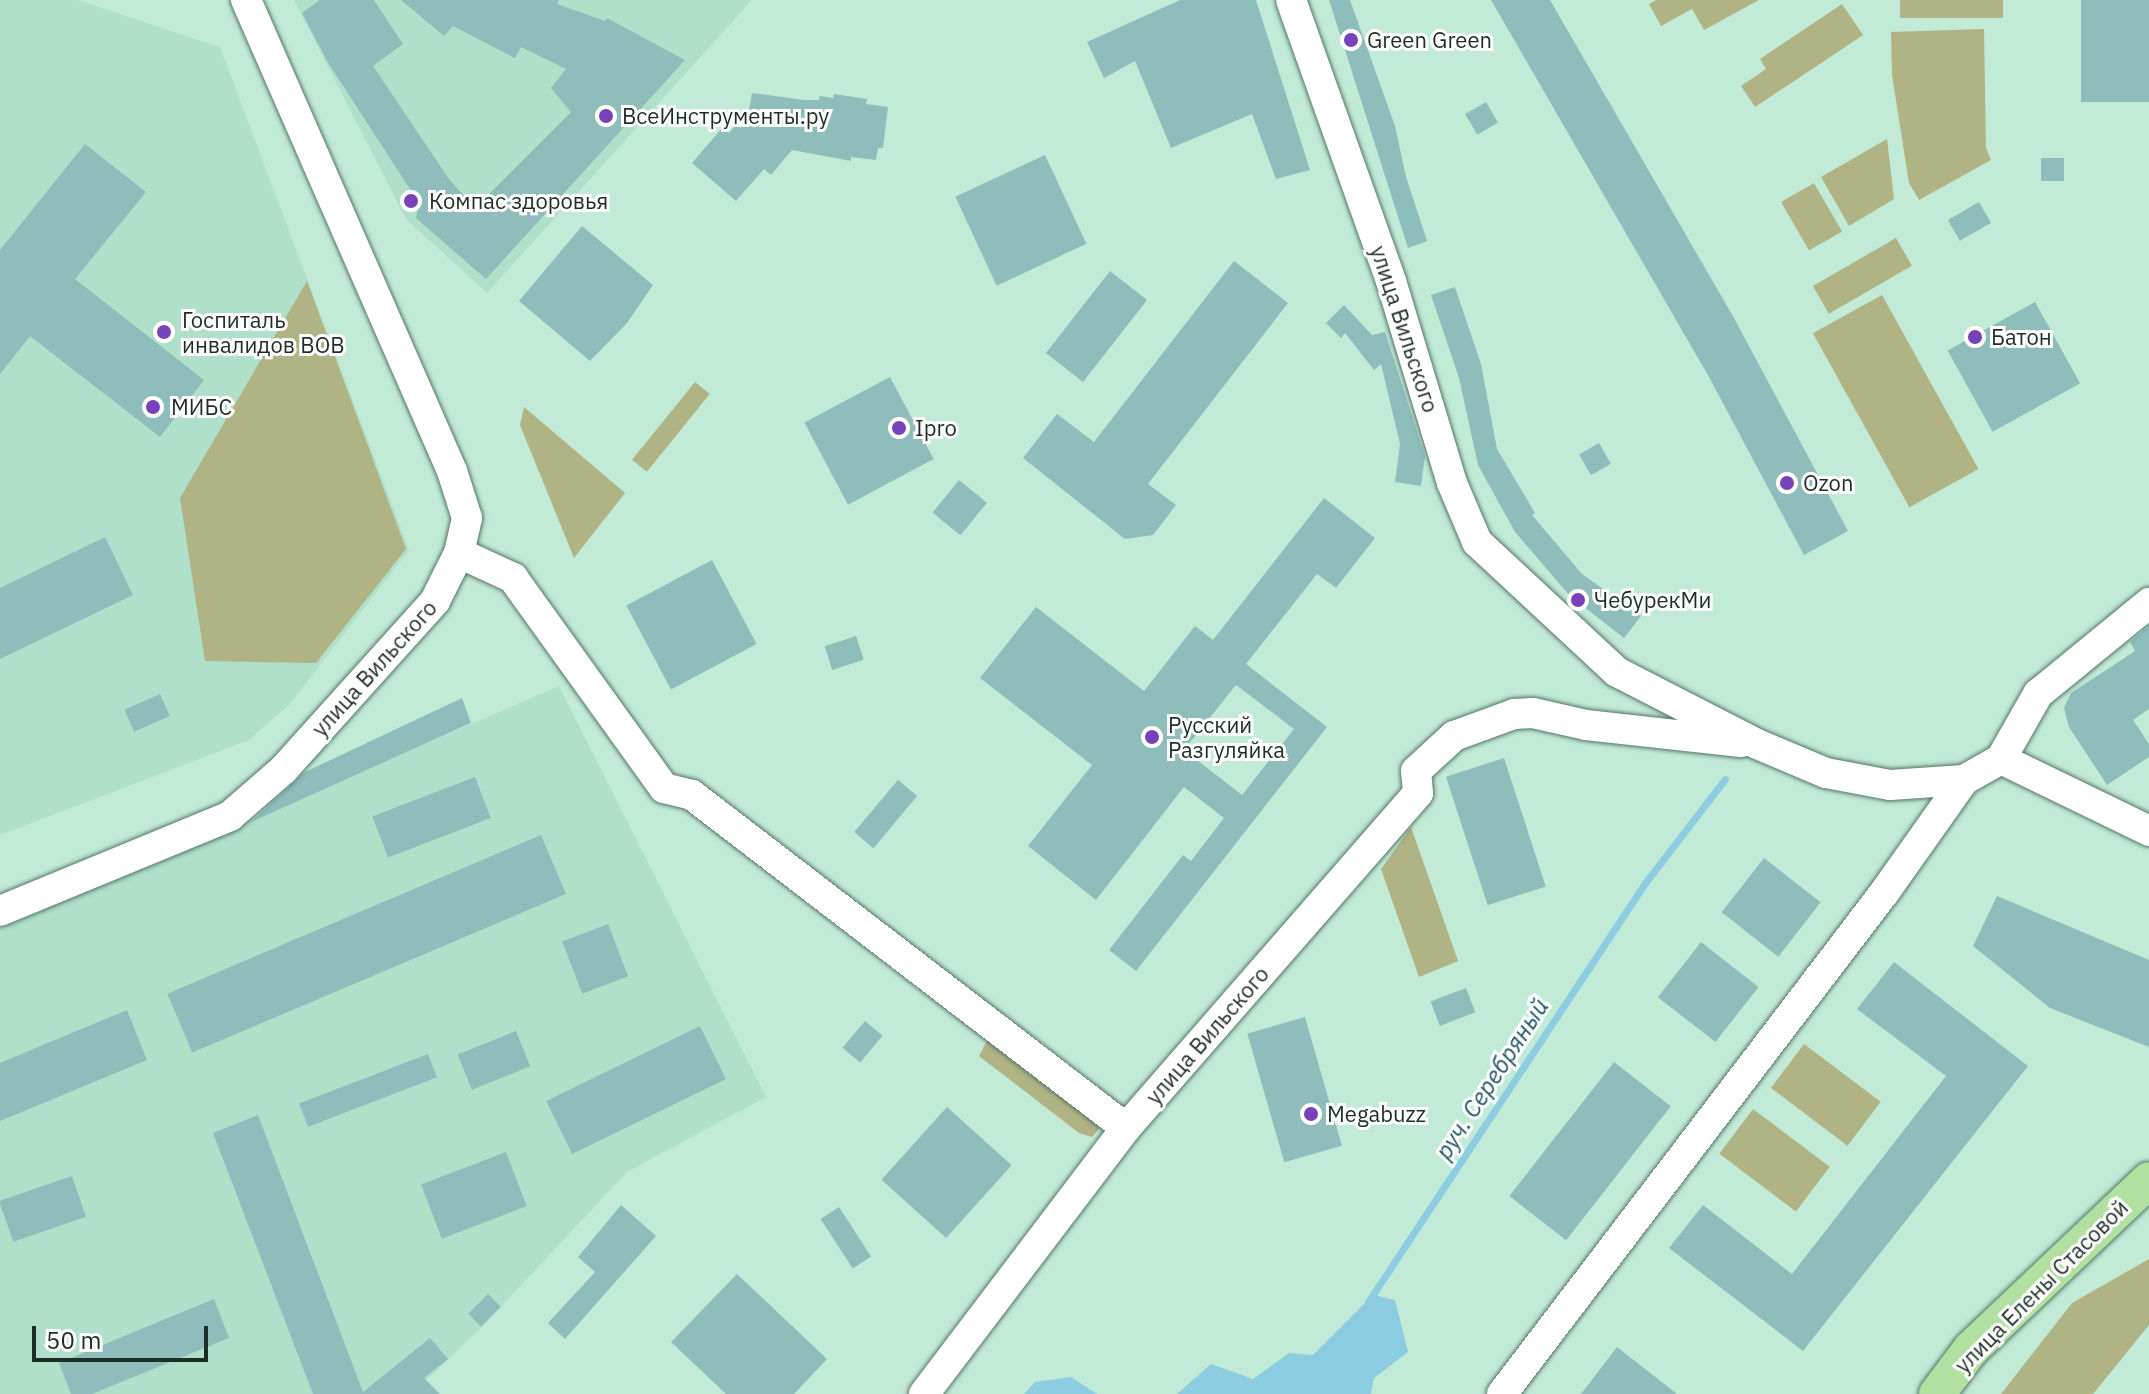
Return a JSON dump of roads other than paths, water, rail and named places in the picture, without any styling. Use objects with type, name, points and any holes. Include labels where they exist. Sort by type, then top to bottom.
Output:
[{"type":"main road","name":"улица Елены Стасовой","points":[[1937,1394],[1971,1349],[2149,1180]]},
{"type":"street","name":"улица Вильского","points":[[0,911],[230,816],[283,770],[435,601],[459,553],[467,518],[452,471],[246,0]]},
{"type":"street","name":"улица Вильского","points":[[1291,0],[1391,281],[1452,483],[1477,542],[1565,627],[1617,672],[1757,744]]},
{"type":"street","points":[[459,553],[513,578],[664,788],[692,795],[1126,1128]]},
{"type":"street","points":[[1502,1394],[1855,931],[1964,780],[2001,759],[2038,694],[2149,603]]},
{"type":"street","name":"улица Вильского","points":[[924,1394],[1126,1128],[1418,793],[1416,771],[1454,736],[1514,714],[1533,713],[1586,725],[1757,744]]},
{"type":"street","points":[[1757,744],[1826,773],[1890,785],[1964,780]]},
{"type":"street","points":[[2001,759],[2149,831]]},
{"type":"water","points":[[1373,1295],[1395,1300],[1408,1352],[1374,1378],[1371,1394],[1177,1394],[1211,1364],[1253,1379],[1289,1353],[1313,1355]]},
{"type":"water","points":[[1071,1377],[1097,1394],[1024,1394],[1035,1382]]},
{"type":"waterway","name":"руч. Серебряный","points":[[1368,1302],[1645,883],[1725,779]]},
{"type":"place","name":"Green Green","points":[[1351,40]]},
{"type":"place","name":"ВсеИнструменты.ру","points":[[606,116]]},
{"type":"place","name":"Компас здоровья","points":[[411,201]]},
{"type":"place","name":"Госпиталь инвалидов ВОВ","points":[[164,332]]},
{"type":"place","name":"Батон","points":[[1975,337]]},
{"type":"place","name":"МИБС","points":[[153,407]]},
{"type":"place","name":"Ipro","points":[[899,428]]},
{"type":"place","name":"Ozon","points":[[1787,483]]},
{"type":"place","name":"ЧебурекМи","points":[[1578,600]]},
{"type":"place","name":"Русский Разгуляйка","points":[[1152,737]]},
{"type":"place","name":"Megabuzz","points":[[1311,1114]]}]
